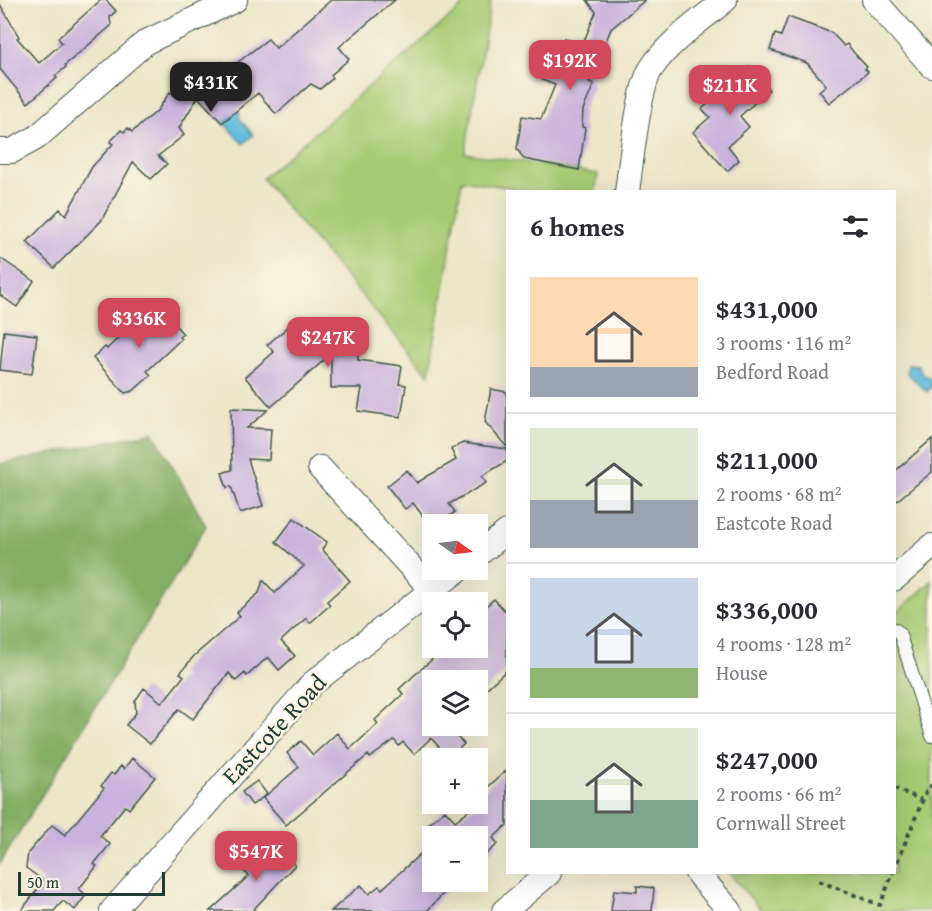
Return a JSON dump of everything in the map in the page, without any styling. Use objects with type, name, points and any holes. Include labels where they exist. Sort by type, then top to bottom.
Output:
[{"type":"street","points":[[0,151],[12,151],[36,138],[146,42],[234,0]]},
{"type":"street","points":[[627,190],[649,71],[665,51],[725,0]]},
{"type":"street","points":[[874,0],[932,66]]},
{"type":"street","points":[[320,468],[432,590]]},
{"type":"street","points":[[488,547],[506,533]]},
{"type":"street","points":[[896,577],[932,546]]},
{"type":"street","name":"Eastcote Road","points":[[112,911],[313,682],[445,580]]},
{"type":"street","points":[[504,911],[548,874]]},
{"type":"street","points":[[698,874],[730,911]]},
{"type":"lane","points":[[896,630],[899,632],[932,736]]},
{"type":"path","points":[[896,864],[922,800],[932,785]]},
{"type":"path","points":[[896,789],[922,800]]},
{"type":"path","points":[[819,881],[880,905],[892,874]]},
{"type":"green space","points":[[470,0],[491,0],[465,153],[598,174],[595,190],[526,190],[462,180],[429,375],[262,178]]},
{"type":"green space","points":[[153,432],[206,526],[0,864],[0,464]]},
{"type":"green space","points":[[932,581],[932,911],[762,911],[730,874],[896,874],[896,613]]},
{"type":"water","points":[[237,111],[240,113],[239,118],[253,135],[243,144],[224,123]]},
{"type":"water","points":[[908,364],[918,365],[923,375],[931,378],[932,386],[927,392],[907,373]]},
{"type":"building","points":[[101,0],[106,0],[116,11],[110,17],[111,26],[65,65],[66,67],[55,76],[57,78],[28,103],[0,69],[0,4],[19,37],[17,38],[39,63],[62,43],[58,38]]},
{"type":"building","points":[[331,0],[395,0],[339,47],[349,59],[331,75],[333,78],[320,89],[311,84],[276,114],[258,93],[222,123],[198,97],[179,128],[184,135],[158,156],[167,164],[151,179],[133,162],[101,221],[54,268],[27,242],[60,209],[66,215],[92,167],[113,144],[110,142],[121,130],[124,132],[128,128],[132,132],[157,111],[170,92],[180,99],[224,63],[229,69],[268,39],[276,48]]},
{"type":"building","points":[[587,0],[645,0],[611,29],[589,82],[594,84],[583,110],[582,127],[585,128],[579,170],[524,159],[517,149],[522,116],[541,119],[555,85],[542,80],[550,60],[546,59],[552,43],[560,46],[564,38],[582,46],[596,12]]},
{"type":"building","points":[[788,17],[832,33],[844,46],[847,44],[867,67],[865,69],[868,72],[829,103],[819,91],[826,85],[807,63],[770,50],[775,34],[781,36]]},
{"type":"building","points":[[749,66],[769,90],[740,116],[749,127],[728,146],[739,160],[727,171],[693,132],[710,117],[702,109]]},
{"type":"building","points":[[0,258],[34,281],[17,307],[0,295]]},
{"type":"building","points":[[152,305],[161,314],[164,312],[183,334],[179,337],[181,339],[147,371],[151,375],[133,391],[125,393],[93,358],[105,347],[107,349]]},
{"type":"building","points":[[322,324],[322,330],[358,330],[358,360],[402,366],[399,384],[406,385],[401,417],[358,411],[362,388],[331,388],[331,354],[271,407],[245,377],[274,352],[267,345],[290,325]]},
{"type":"building","points":[[4,331],[37,335],[32,374],[0,370]]},
{"type":"building","points":[[491,389],[506,392],[506,446],[485,422]]},
{"type":"building","points":[[231,408],[268,410],[247,428],[271,429],[269,460],[248,459],[263,506],[240,513],[231,486],[227,488],[222,473],[232,470]]},
{"type":"building","points":[[932,439],[932,472],[896,501],[896,470]]},
{"type":"building","points":[[463,443],[506,449],[506,462],[482,476],[486,483],[449,504],[455,512],[452,514],[422,515],[413,503],[405,509],[387,486],[407,470],[417,483],[456,460],[451,449]]},
{"type":"building","points":[[294,518],[327,542],[322,549],[350,581],[327,601],[330,605],[310,623],[306,618],[281,641],[295,656],[279,670],[268,657],[247,676],[245,673],[236,681],[229,673],[193,719],[179,709],[150,744],[126,725],[136,713],[135,701],[144,688],[162,703],[184,676],[180,673],[194,656],[240,616],[237,612],[259,593],[263,580],[275,593],[304,566],[276,542]]},
{"type":"building","points":[[494,599],[506,612],[506,671],[488,687],[488,670],[422,670],[422,736],[458,736],[464,744],[460,748],[440,748],[431,738],[414,754],[403,742],[399,746],[394,740],[370,758],[368,755],[286,825],[263,798],[299,767],[287,753],[301,741],[313,755],[337,733],[350,749],[378,724],[375,720],[403,694],[399,689],[434,658],[488,658],[488,604]]},
{"type":"building","points":[[132,758],[155,777],[129,809],[125,806],[100,836],[110,844],[94,864],[97,866],[79,889],[86,895],[75,910],[63,901],[54,911],[21,911],[44,881],[26,868],[28,853],[52,825],[65,835],[104,788],[101,786],[111,773],[114,775],[121,766],[124,769]]},
{"type":"building","points":[[506,771],[506,826],[493,838],[498,844],[488,853],[488,826],[426,826],[440,814],[449,814],[455,821],[464,814],[488,814],[488,787]]},
{"type":"building","points":[[257,781],[267,794],[252,805],[242,792]]},
{"type":"building","points":[[250,849],[265,864],[279,849],[295,865],[252,911],[210,911],[249,876],[236,864]]},
{"type":"building","points":[[422,852],[422,892],[445,892],[427,911],[331,911],[361,885],[369,894],[379,886],[382,889]]},
{"type":"building","points":[[637,886],[654,888],[652,911],[611,911],[614,890],[637,892]]}]
